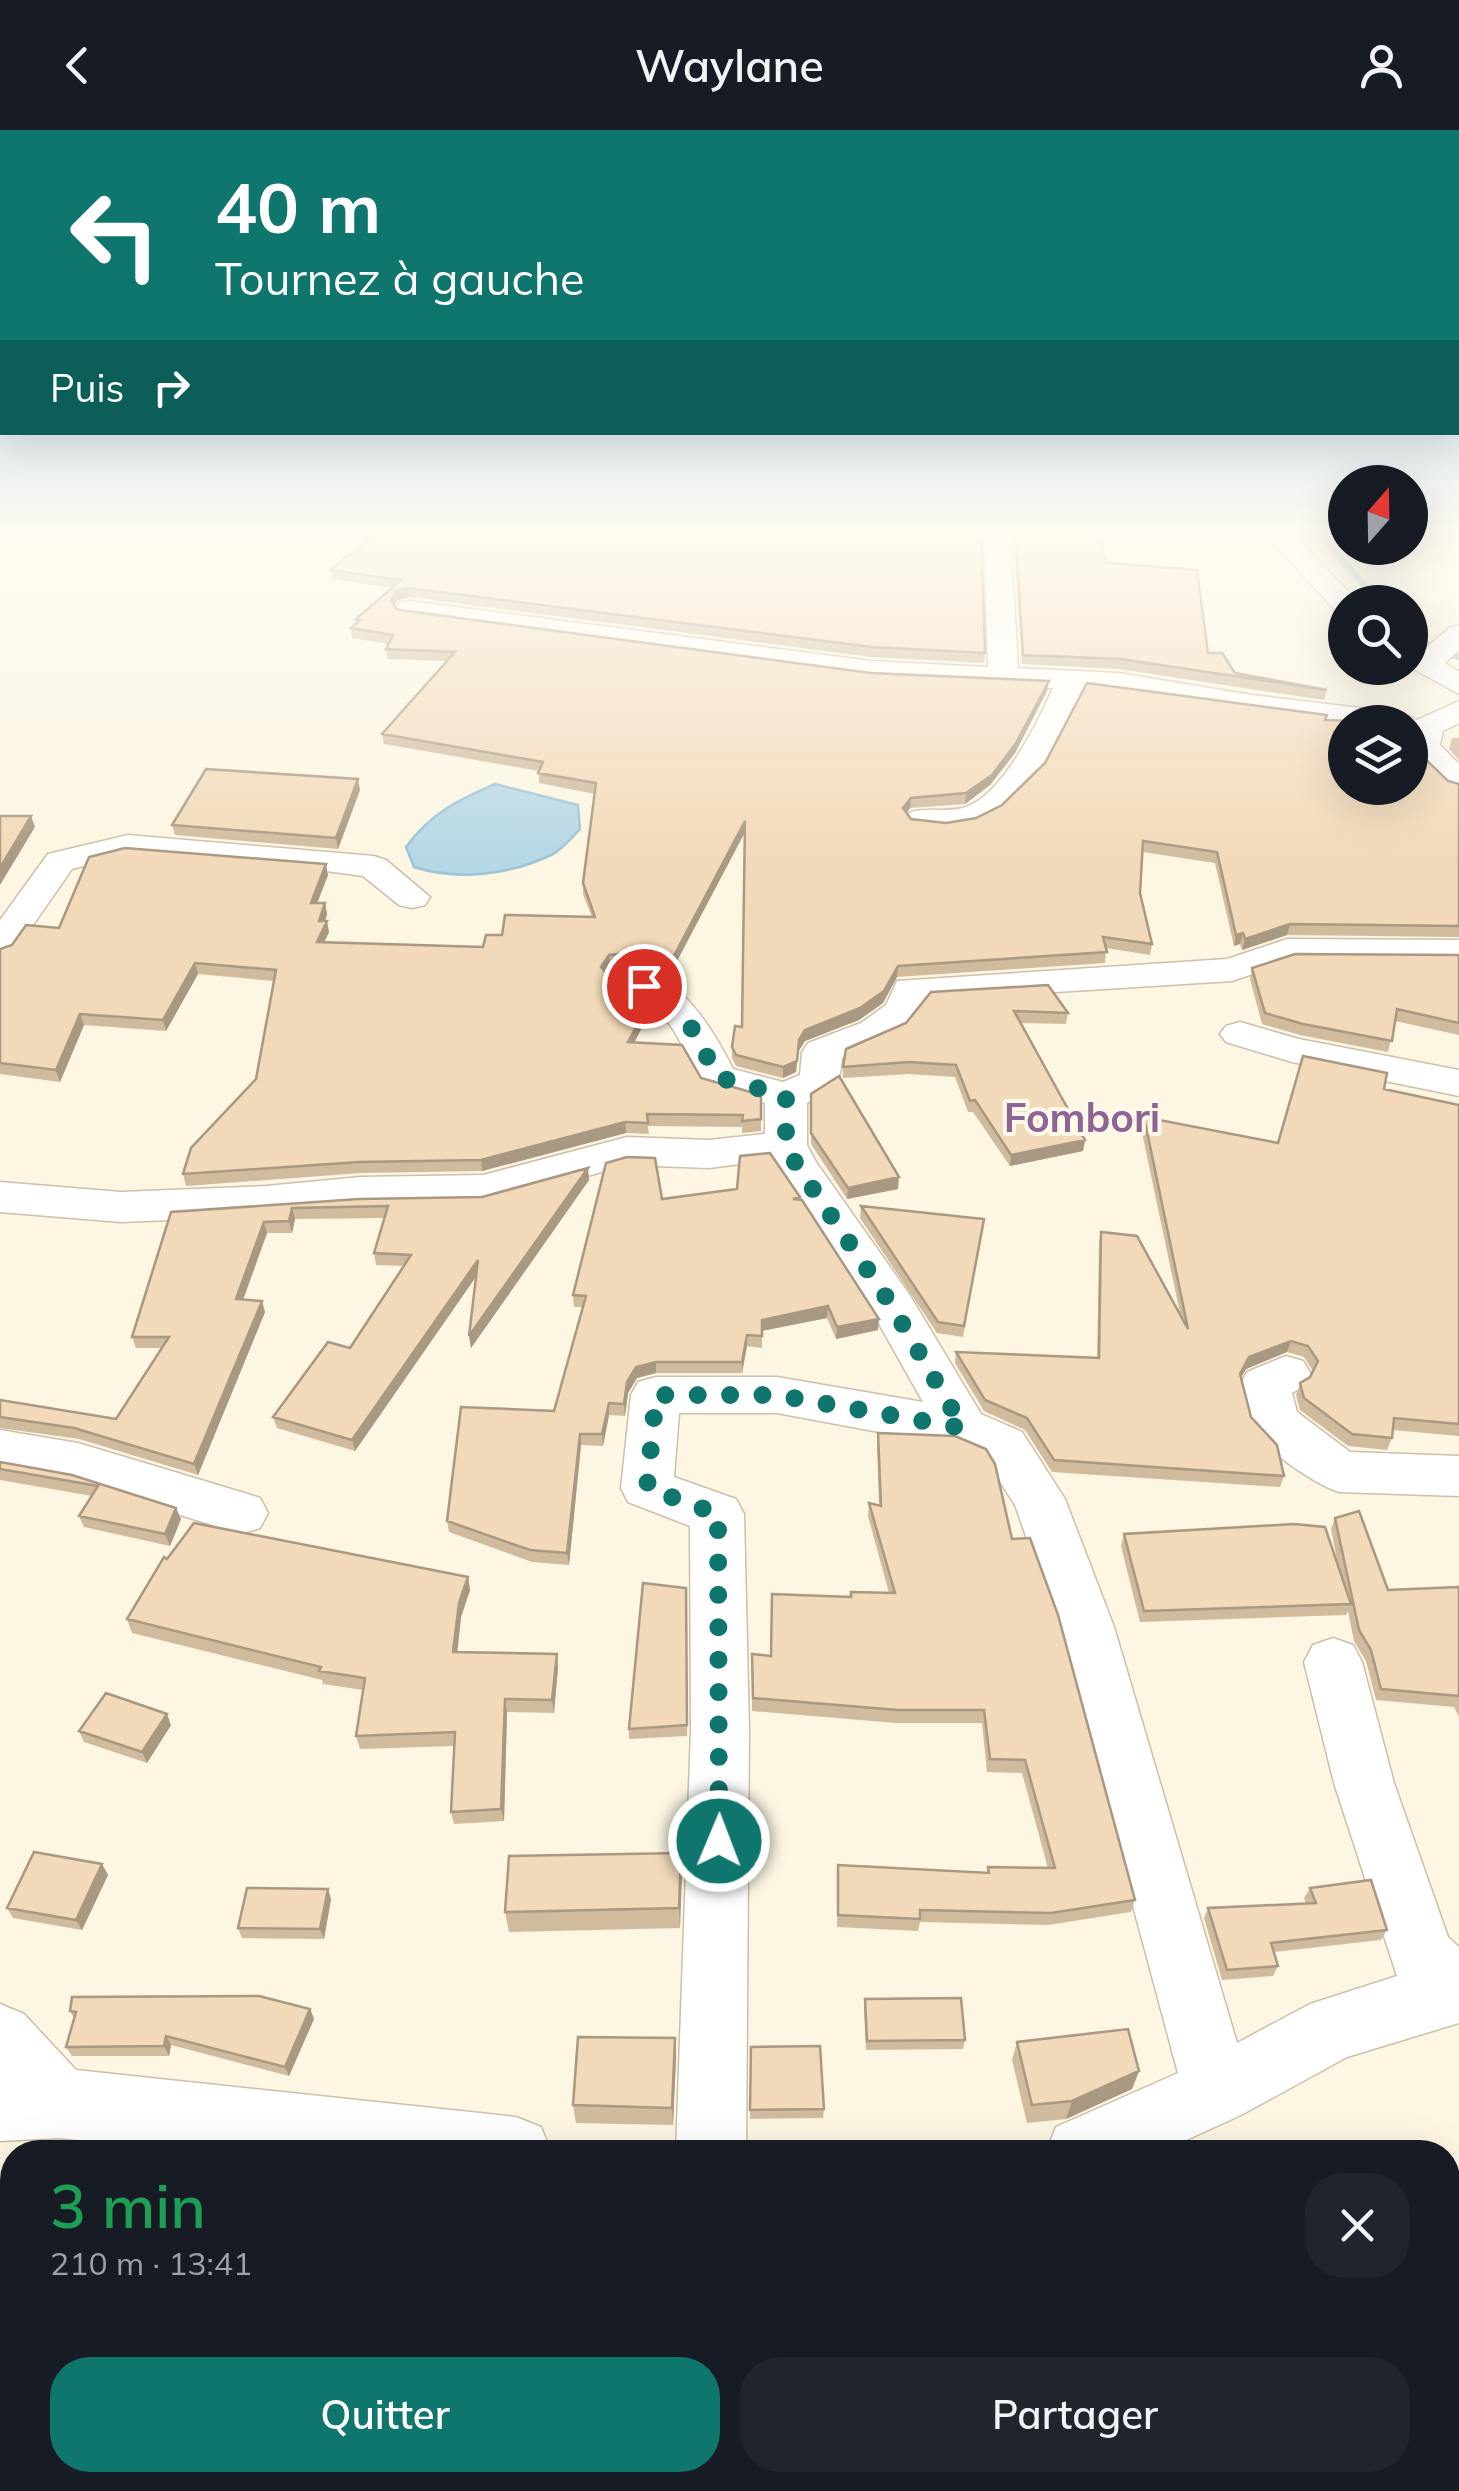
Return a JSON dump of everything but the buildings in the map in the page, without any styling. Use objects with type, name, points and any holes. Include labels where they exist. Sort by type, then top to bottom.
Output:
[{"type":"street","points":[[653,641],[939,676],[1003,674],[1119,682],[1328,713]]},
{"type":"street","points":[[1002,641],[1003,674]]},
{"type":"street","points":[[1428,665],[1459,685]]},
{"type":"street","points":[[922,819],[978,814],[998,797],[1031,759],[1057,718],[1072,681]]},
{"type":"street","points":[[1428,720],[1459,710]]},
{"type":"street","points":[[1428,753],[1459,782]]},
{"type":"street","points":[[0,946],[60,861],[128,846],[374,867],[412,897]]},
{"type":"street","points":[[0,1197],[120,1207],[266,1202],[361,1192],[483,1190],[627,1151],[709,1154],[786,1121],[820,1082],[822,1052],[875,1030],[904,1011],[910,989],[1232,970],[1287,950],[1459,951]]},
{"type":"street","points":[[624,978],[664,995],[686,1016],[717,1077],[786,1121],[963,1428]]},
{"type":"street","points":[[1240,1034],[1292,1050],[1459,1083]]},
{"type":"street","points":[[1286,1374],[1265,1386],[1274,1422],[1339,1472],[1459,1476]]},
{"type":"street","points":[[711,2140],[718,1951],[718,1514],[647,1488],[656,1395],[777,1395],[963,1428],[1004,1446],[1039,1498],[1086,1627],[1217,2092]]},
{"type":"street","points":[[0,1450],[78,1462],[241,1513]]},
{"type":"street","points":[[1108,2140],[1217,2092],[1334,2028],[1459,1990],[1422,1957],[1364,1783],[1334,1662]]},
{"type":"street","points":[[0,2038],[29,2104],[394,2140]]},
{"type":"water","points":[[495,784],[578,805],[580,829],[551,855],[501,871],[466,875],[414,867],[406,847],[425,825],[457,802]]},
{"type":"waterway","points":[[1428,644],[1459,657]]},
{"type":"district","name":"Fombori","points":[[1082,1118]]},
{"type":"route","points":[[644,986],[664,995],[686,1016],[717,1077],[786,1096],[786,1145],[796,1164],[892,1306],[963,1428],[777,1395],[656,1395],[647,1488],[718,1514],[719,1841]]}]
